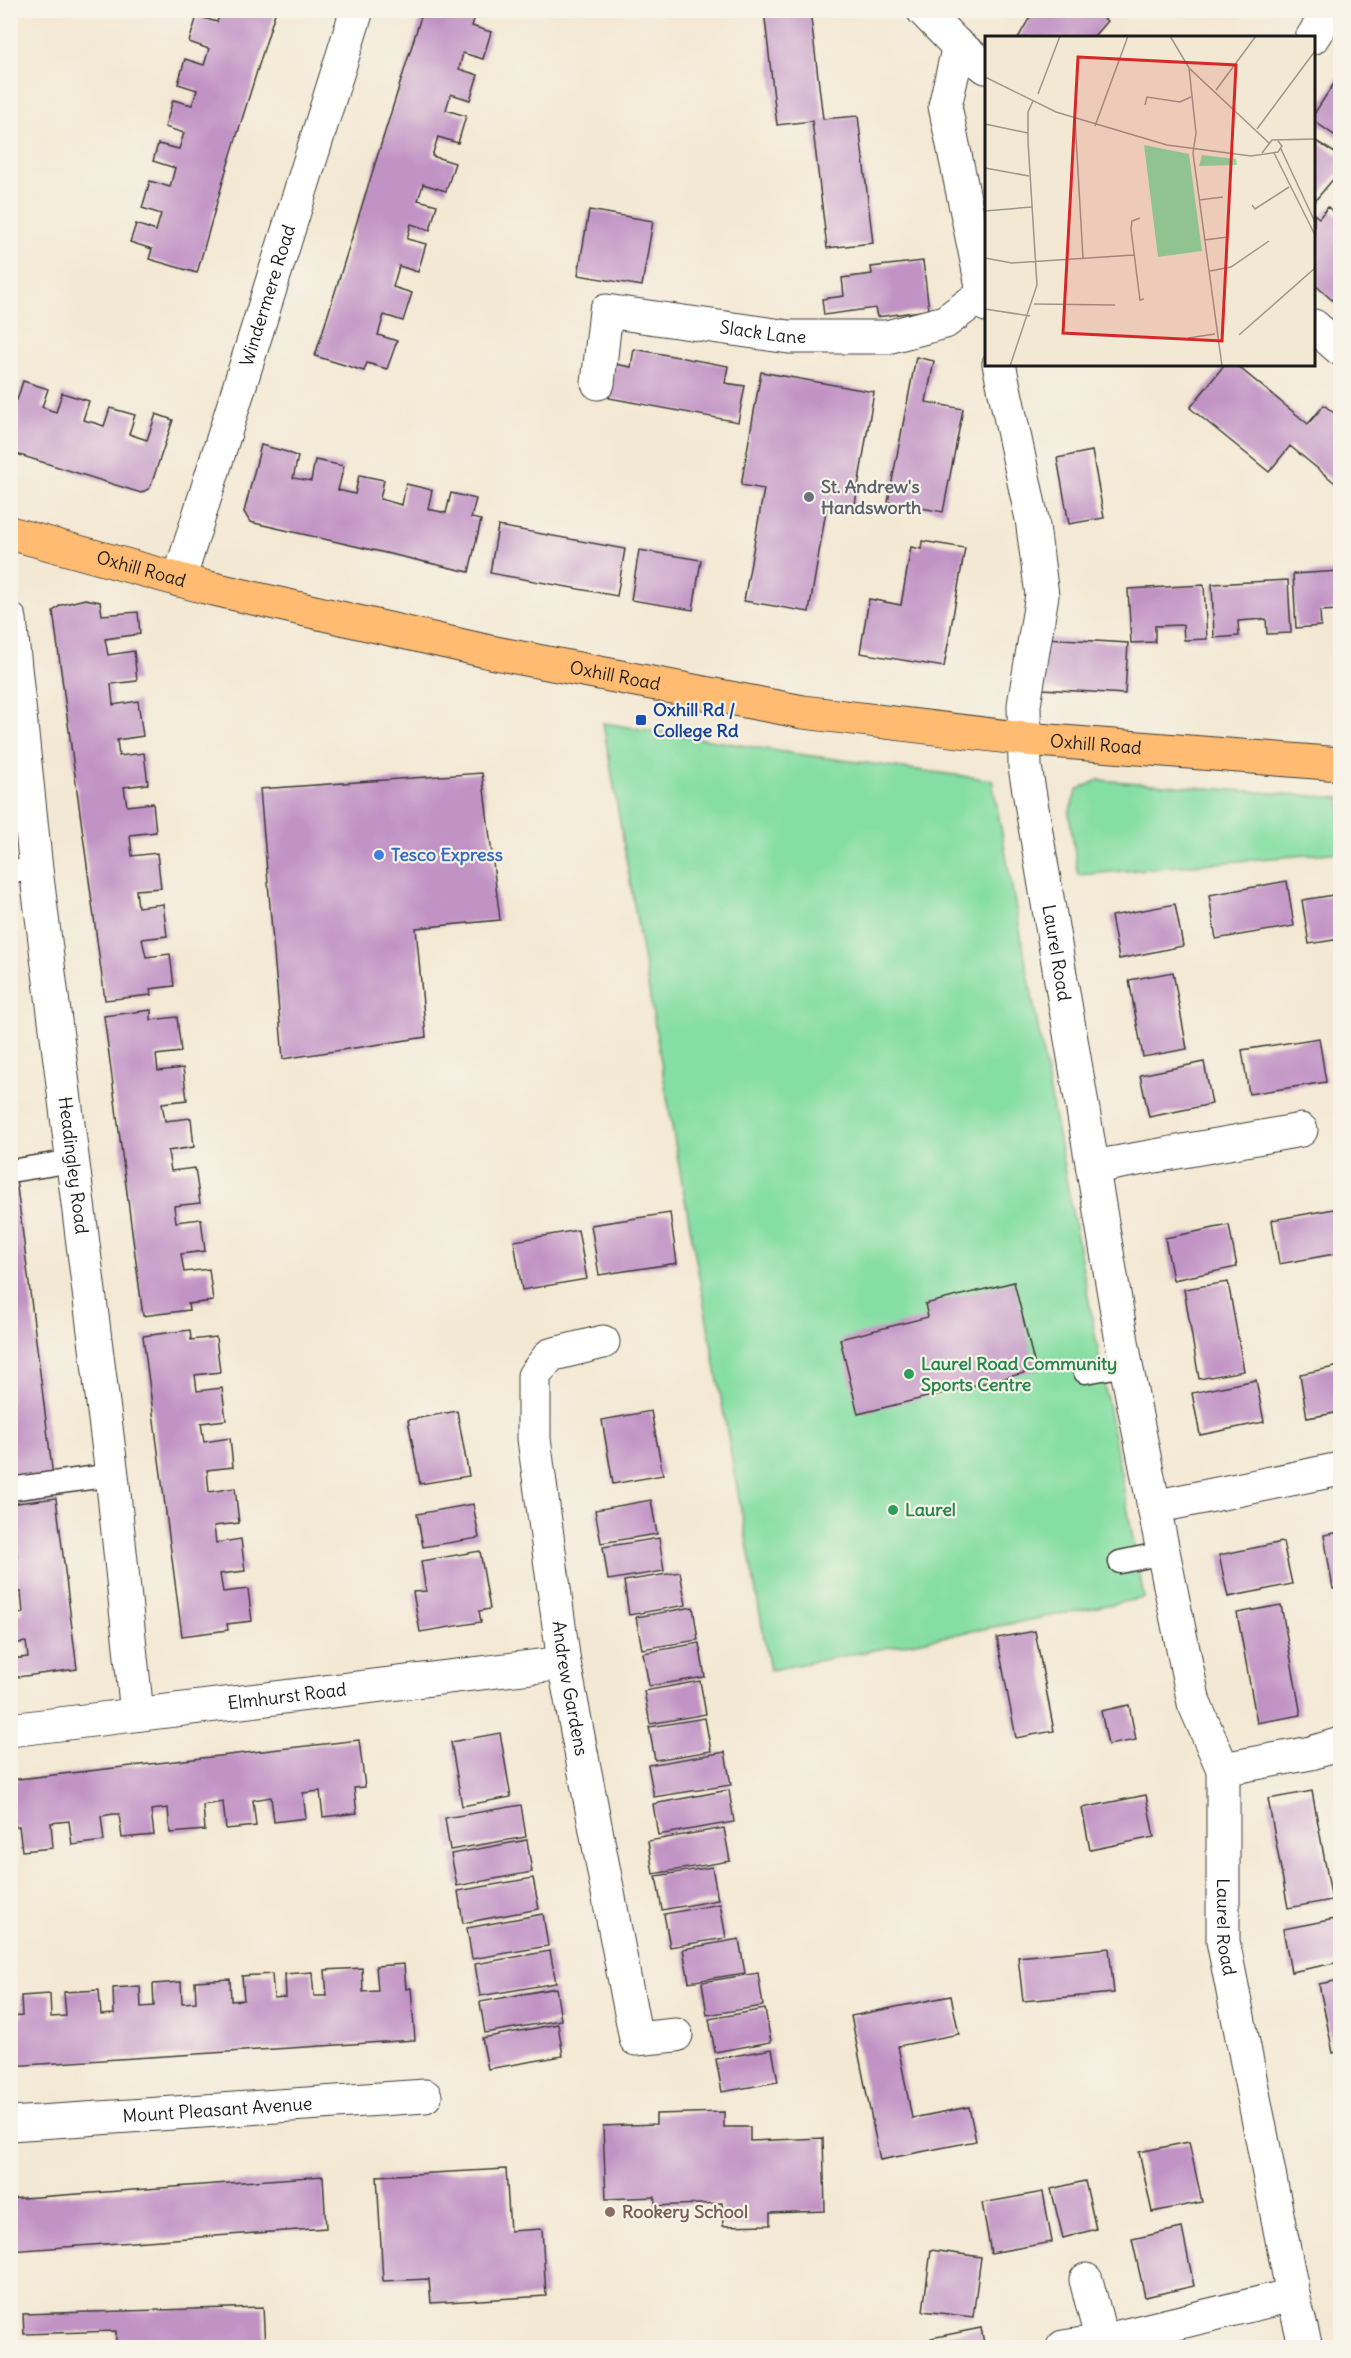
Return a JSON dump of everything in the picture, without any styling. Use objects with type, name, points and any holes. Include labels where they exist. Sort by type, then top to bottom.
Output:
[{"type":"main road","name":"Oxhill Road","points":[[10,533],[179,580],[490,652],[791,710],[1025,739],[1341,764]]},
{"type":"street","name":"Windermere Road","points":[[179,580],[357,10]]},
{"type":"street","points":[[923,10],[956,44],[985,66]]},
{"type":"street","points":[[1313,36],[1330,10]]},
{"type":"street","name":"Slack Lane","points":[[598,383],[606,311],[789,337],[887,337],[945,322],[985,299],[945,106],[957,54],[956,44]]},
{"type":"street","points":[[1315,327],[1341,349]]},
{"type":"street","points":[[999,366],[1032,519],[1042,595],[1024,705],[1025,739]]},
{"type":"street","name":"Headingley Road","points":[[10,619],[23,870],[73,1161],[112,1475],[137,1714]]},
{"type":"street","name":"Laurel Road","points":[[1025,739],[1025,767],[1126,1365],[1194,1703],[1223,1769],[1223,1941],[1293,2295],[1306,2348]]},
{"type":"street","points":[[1093,1167],[1302,1127]]},
{"type":"street","name":"Andrew Gardens","points":[[603,1342],[550,1354],[534,1376],[534,1439],[564,1663],[636,2039],[676,2034]]},
{"type":"street","points":[[1154,1507],[1341,1469]]},
{"type":"street","name":"Elmhurst Road","points":[[10,1730],[564,1663]]},
{"type":"street","points":[[1223,1769],[1311,1753],[1341,1744]]},
{"type":"street","name":"Mount Pleasant Avenue","points":[[10,2124],[425,2096]]},
{"type":"street","points":[[1086,2280],[1102,2341]]},
{"type":"street","points":[[1063,2347],[1102,2341],[1293,2295]]},
{"type":"lane","points":[[10,1171],[73,1161]]},
{"type":"lane","points":[[1085,1372],[1126,1365]]},
{"type":"lane","points":[[10,1489],[112,1475]]},
{"type":"lane","points":[[1120,1562],[1163,1552]]},
{"type":"green space","name":"Laurel Road Community Sports Centre","points":[[603,723],[790,753],[992,780],[1144,1598],[770,1670],[676,1149]]},
{"type":"green space","points":[[1098,780],[1340,798],[1340,852],[1078,875],[1069,813],[1077,790]]},
{"type":"building","points":[[221,10],[276,10],[197,273],[149,259],[152,249],[130,242],[136,224],[156,231],[161,214],[142,208],[150,181],[170,187],[175,168],[153,161],[158,144],[179,149],[184,133],[165,127],[173,100],[192,105],[195,97],[197,90],[178,84],[185,59],[204,65],[209,49],[189,42],[197,16],[217,22]]},
{"type":"building","points":[[423,10],[477,10],[472,26],[491,32],[483,59],[463,53],[459,69],[478,75],[470,100],[451,94],[448,103],[446,110],[466,116],[458,143],[438,137],[432,156],[455,163],[446,191],[423,184],[418,200],[437,205],[430,230],[411,224],[407,239],[426,244],[418,272],[399,266],[393,287],[412,293],[403,321],[384,315],[378,335],[397,341],[387,369],[367,363],[364,371],[315,356]]},
{"type":"building","points":[[764,10],[810,10],[823,119],[858,116],[873,243],[827,248],[812,121],[777,125]]},
{"type":"building","points":[[1034,10],[1069,10],[1074,15],[1078,10],[1093,10],[1107,21],[1094,36],[1019,36]]},
{"type":"building","points":[[1340,74],[1340,139],[1315,122],[1315,112]]},
{"type":"building","points":[[1315,141],[1340,156],[1340,171],[1315,201]]},
{"type":"building","points":[[1328,207],[1340,218],[1340,307],[1315,285],[1315,215],[1319,218]]},
{"type":"building","points":[[589,210],[653,221],[642,286],[578,275]]},
{"type":"building","points":[[923,261],[929,310],[877,317],[875,308],[824,315],[822,299],[844,296],[842,278],[872,274],[871,267]]},
{"type":"building","points":[[634,349],[728,366],[725,383],[745,386],[738,422],[609,398],[615,364],[631,367]]},
{"type":"building","points":[[916,357],[934,361],[926,402],[963,409],[943,512],[888,502]]},
{"type":"building","points":[[1223,366],[1237,366],[1308,424],[1324,405],[1340,418],[1340,487],[1290,446],[1269,472],[1190,408]]},
{"type":"building","name":"St. Andrew's Handsworth","points":[[761,372],[874,392],[854,510],[827,505],[809,612],[744,601],[764,489],[741,485]]},
{"type":"building","points":[[23,381],[48,389],[42,407],[56,412],[62,393],[89,401],[83,420],[104,426],[110,408],[135,415],[129,434],[147,440],[156,414],[173,420],[150,488],[141,493],[10,452],[10,398],[17,400]]},
{"type":"building","points":[[261,445],[298,457],[293,478],[311,481],[315,460],[344,466],[338,490],[355,494],[359,475],[384,480],[380,499],[402,505],[406,484],[432,490],[428,509],[446,513],[451,493],[476,499],[471,518],[481,520],[469,572],[250,522],[244,512]]},
{"type":"building","points":[[1092,451],[1104,518],[1069,524],[1057,458]]},
{"type":"building","points":[[498,526],[625,549],[617,596],[490,573]]},
{"type":"building","points":[[922,541],[965,548],[944,667],[860,653],[869,599],[901,605],[911,547],[921,549]]},
{"type":"building","points":[[639,550],[701,560],[693,610],[631,600]]},
{"type":"building","points":[[1340,571],[1340,610],[1320,611],[1321,626],[1296,628],[1293,574]]},
{"type":"building","points":[[1288,580],[1291,633],[1267,634],[1266,619],[1238,621],[1239,636],[1214,638],[1212,584]]},
{"type":"building","points":[[1204,585],[1207,639],[1184,640],[1183,625],[1155,626],[1155,642],[1131,643],[1128,589]]},
{"type":"building","points":[[85,599],[100,602],[102,615],[138,612],[140,634],[105,639],[108,655],[134,651],[137,681],[111,684],[113,705],[138,701],[143,736],[117,740],[119,756],[144,753],[148,784],[124,787],[127,806],[153,803],[156,832],[130,835],[132,856],[157,853],[161,888],[136,890],[138,907],[163,904],[167,936],[142,939],[146,957],[170,954],[174,986],[150,989],[151,995],[105,1000],[53,611],[61,605]]},
{"type":"building","points":[[1045,638],[1128,643],[1125,694],[1042,689]]},
{"type":"building","name":"Tesco Express","points":[[482,773],[500,920],[416,928],[426,1037],[283,1059],[260,789]]},
{"type":"building","points":[[1287,881],[1294,926],[1216,939],[1209,895]]},
{"type":"building","points":[[1340,894],[1340,939],[1309,944],[1302,900]]},
{"type":"building","points":[[1175,904],[1183,946],[1119,959],[1111,916]]},
{"type":"building","points":[[1173,972],[1187,1049],[1143,1057],[1129,980]]},
{"type":"building","points":[[151,1010],[151,1020],[177,1017],[181,1052],[156,1055],[158,1071],[183,1068],[187,1100],[162,1103],[165,1121],[191,1118],[194,1147],[168,1151],[171,1171],[195,1168],[200,1203],[174,1206],[176,1222],[201,1219],[205,1251],[181,1254],[184,1272],[209,1269],[213,1301],[188,1304],[189,1310],[143,1316],[104,1016]]},
{"type":"building","points":[[1319,1038],[1326,1082],[1249,1094],[1242,1050]]},
{"type":"building","points":[[1204,1062],[1212,1104],[1149,1117],[1140,1075]]},
{"type":"building","points":[[10,1179],[16,1179],[53,1477],[10,1482]]},
{"type":"building","points":[[1340,1208],[1340,1253],[1279,1264],[1272,1220]]},
{"type":"building","points":[[670,1213],[677,1263],[599,1275],[591,1225]]},
{"type":"building","points":[[1229,1225],[1237,1267],[1173,1280],[1165,1238]]},
{"type":"building","points":[[578,1230],[587,1279],[522,1290],[514,1241]]},
{"type":"building","points":[[1014,1282],[1036,1370],[858,1414],[840,1339],[928,1317],[925,1304]]},
{"type":"building","points":[[1228,1282],[1244,1371],[1199,1379],[1184,1289]]},
{"type":"building","points":[[190,1330],[191,1340],[216,1337],[220,1372],[195,1375],[197,1391],[222,1388],[226,1420],[201,1423],[204,1442],[230,1438],[233,1467],[207,1470],[209,1492],[235,1488],[239,1523],[214,1526],[216,1543],[241,1539],[245,1571],[220,1574],[223,1592],[248,1589],[252,1621],[227,1624],[228,1630],[182,1636],[143,1336]]},
{"type":"building","points":[[1340,1366],[1340,1412],[1307,1418],[1300,1374]]},
{"type":"building","points":[[1256,1380],[1264,1422],[1200,1435],[1192,1393]]},
{"type":"building","points":[[457,1411],[469,1476],[420,1484],[408,1420]]},
{"type":"building","points":[[651,1411],[663,1475],[613,1484],[602,1420]]},
{"type":"building","points":[[56,1498],[77,1669],[10,1678],[10,1659],[28,1657],[26,1642],[10,1644],[10,1615],[23,1613],[21,1592],[10,1594],[10,1558],[17,1557],[15,1541],[10,1542],[10,1504]]},
{"type":"building","points":[[651,1500],[657,1534],[601,1543],[595,1510]]},
{"type":"building","points":[[473,1504],[479,1538],[423,1547],[417,1514]]},
{"type":"building","points":[[1340,1532],[1340,1588],[1333,1589],[1324,1535]]},
{"type":"building","points":[[659,1538],[664,1571],[608,1580],[603,1547]]},
{"type":"building","points":[[1283,1542],[1292,1584],[1228,1597],[1219,1555]]},
{"type":"building","points":[[480,1551],[490,1609],[479,1611],[481,1622],[420,1632],[413,1592],[426,1591],[421,1561]]},
{"type":"building","points":[[680,1572],[686,1605],[629,1615],[624,1581]]},
{"type":"building","points":[[1281,1605],[1301,1715],[1257,1723],[1237,1613]]},
{"type":"building","points":[[693,1607],[698,1640],[642,1649],[636,1617]]},
{"type":"building","points":[[1035,1631],[1054,1731],[1016,1738],[997,1638]]},
{"type":"building","points":[[699,1643],[705,1677],[649,1686],[643,1653]]},
{"type":"building","points":[[700,1681],[706,1714],[650,1724],[644,1691]]},
{"type":"building","points":[[1129,1705],[1136,1740],[1108,1745],[1101,1711]]},
{"type":"building","points":[[705,1718],[711,1751],[655,1760],[649,1727]]},
{"type":"building","points":[[500,1733],[511,1797],[462,1806],[451,1742]]},
{"type":"building","points":[[359,1740],[365,1787],[354,1788],[357,1813],[323,1817],[320,1791],[303,1793],[306,1818],[274,1822],[271,1797],[253,1800],[256,1826],[226,1829],[223,1802],[203,1805],[205,1830],[170,1833],[168,1808],[151,1810],[154,1835],[122,1838],[119,1814],[114,1814],[101,1816],[104,1841],[72,1845],[69,1821],[51,1823],[53,1848],[22,1851],[19,1826],[10,1828],[10,1780]]},
{"type":"building","points":[[725,1752],[731,1785],[654,1797],[648,1765]]},
{"type":"building","points":[[729,1790],[734,1822],[658,1835],[653,1804]]},
{"type":"building","points":[[1312,1791],[1332,1900],[1288,1908],[1268,1799]]},
{"type":"building","points":[[1146,1795],[1154,1837],[1090,1850],[1082,1808]]},
{"type":"building","points":[[521,1805],[526,1837],[450,1850],[445,1818]]},
{"type":"building","points":[[724,1828],[730,1861],[653,1874],[648,1841]]},
{"type":"building","points":[[527,1840],[532,1872],[457,1886],[451,1854]]},
{"type":"building","points":[[712,1867],[718,1900],[662,1910],[656,1876]]},
{"type":"building","points":[[533,1878],[539,1909],[463,1923],[458,1891]]},
{"type":"building","points":[[720,1904],[726,1938],[670,1947],[664,1914]]},
{"type":"building","points":[[543,1914],[548,1946],[472,1959],[467,1928]]},
{"type":"building","points":[[1340,1918],[1340,1962],[1291,1972],[1283,1929]]},
{"type":"building","points":[[739,1939],[745,1973],[689,1982],[683,1949]]},
{"type":"building","points":[[1109,1948],[1114,1993],[1023,2001],[1018,1957]]},
{"type":"building","points":[[550,1951],[556,1983],[480,1996],[475,1964]]},
{"type":"building","points":[[404,1964],[406,1989],[411,1988],[415,2040],[10,2066],[10,2017],[22,2016],[21,1996],[50,1994],[51,2017],[66,2016],[64,1992],[99,1990],[101,2015],[114,2014],[113,1988],[140,1986],[141,2007],[154,2006],[153,1984],[181,1982],[182,2003],[196,2002],[195,1981],[230,1979],[231,2001],[244,2000],[242,1976],[272,1974],[274,1998],[286,1997],[285,1974],[312,1972],[314,1996],[327,1996],[325,1970],[362,1968],[363,1992],[378,1991],[376,1966]]},
{"type":"building","points":[[758,1973],[763,2006],[707,2015],[702,1982]]},
{"type":"building","points":[[1340,1980],[1340,2051],[1333,2053],[1319,1984]]},
{"type":"building","points":[[556,1988],[561,2020],[485,2033],[480,2002]]},
{"type":"building","points":[[951,1996],[959,2034],[898,2046],[912,2118],[969,2107],[976,2141],[880,2160],[851,2016]]},
{"type":"building","points":[[765,2009],[771,2042],[715,2052],[709,2019]]},
{"type":"building","points":[[558,2024],[563,2056],[488,2069],[482,2038]]},
{"type":"building","points":[[772,2049],[778,2082],[722,2092],[716,2059]]},
{"type":"building","points":[[724,2112],[724,2127],[750,2127],[750,2141],[823,2138],[825,2211],[770,2213],[770,2225],[723,2226],[722,2203],[655,2206],[655,2197],[606,2199],[603,2126],[656,2124],[656,2114]]},
{"type":"building","points":[[1189,2142],[1202,2202],[1152,2212],[1139,2152]]},
{"type":"building","points":[[506,2169],[510,2231],[542,2229],[546,2296],[431,2303],[429,2279],[383,2281],[377,2176]]},
{"type":"building","points":[[323,2176],[326,2228],[10,2251],[10,2199]]},
{"type":"building","points":[[1085,2181],[1096,2229],[1063,2238],[1051,2189]]},
{"type":"building","points":[[1043,2192],[1052,2242],[991,2253],[982,2203]]},
{"type":"building","points":[[1182,2228],[1194,2286],[1145,2297],[1132,2239]]},
{"type":"building","points":[[931,2250],[981,2257],[973,2317],[923,2311]]},
{"type":"building","points":[[263,2307],[265,2348],[116,2348],[116,2331],[24,2334],[23,2314]]},
{"type":"building","points":[[981,2328],[985,2348],[933,2348],[931,2338]]},
{"type":"place","name":"St. Andrew's Handsworth","points":[[809,497]]},
{"type":"place","name":"Oxhill Rd / College Rd","points":[[641,720]]},
{"type":"place","name":"Tesco Express","points":[[379,855]]},
{"type":"place","name":"Laurel Road Community Sports Centre","points":[[909,1374]]},
{"type":"place","name":"Laurel","points":[[893,1510]]},
{"type":"place","name":"Rookery School","points":[[610,2212]]}]
